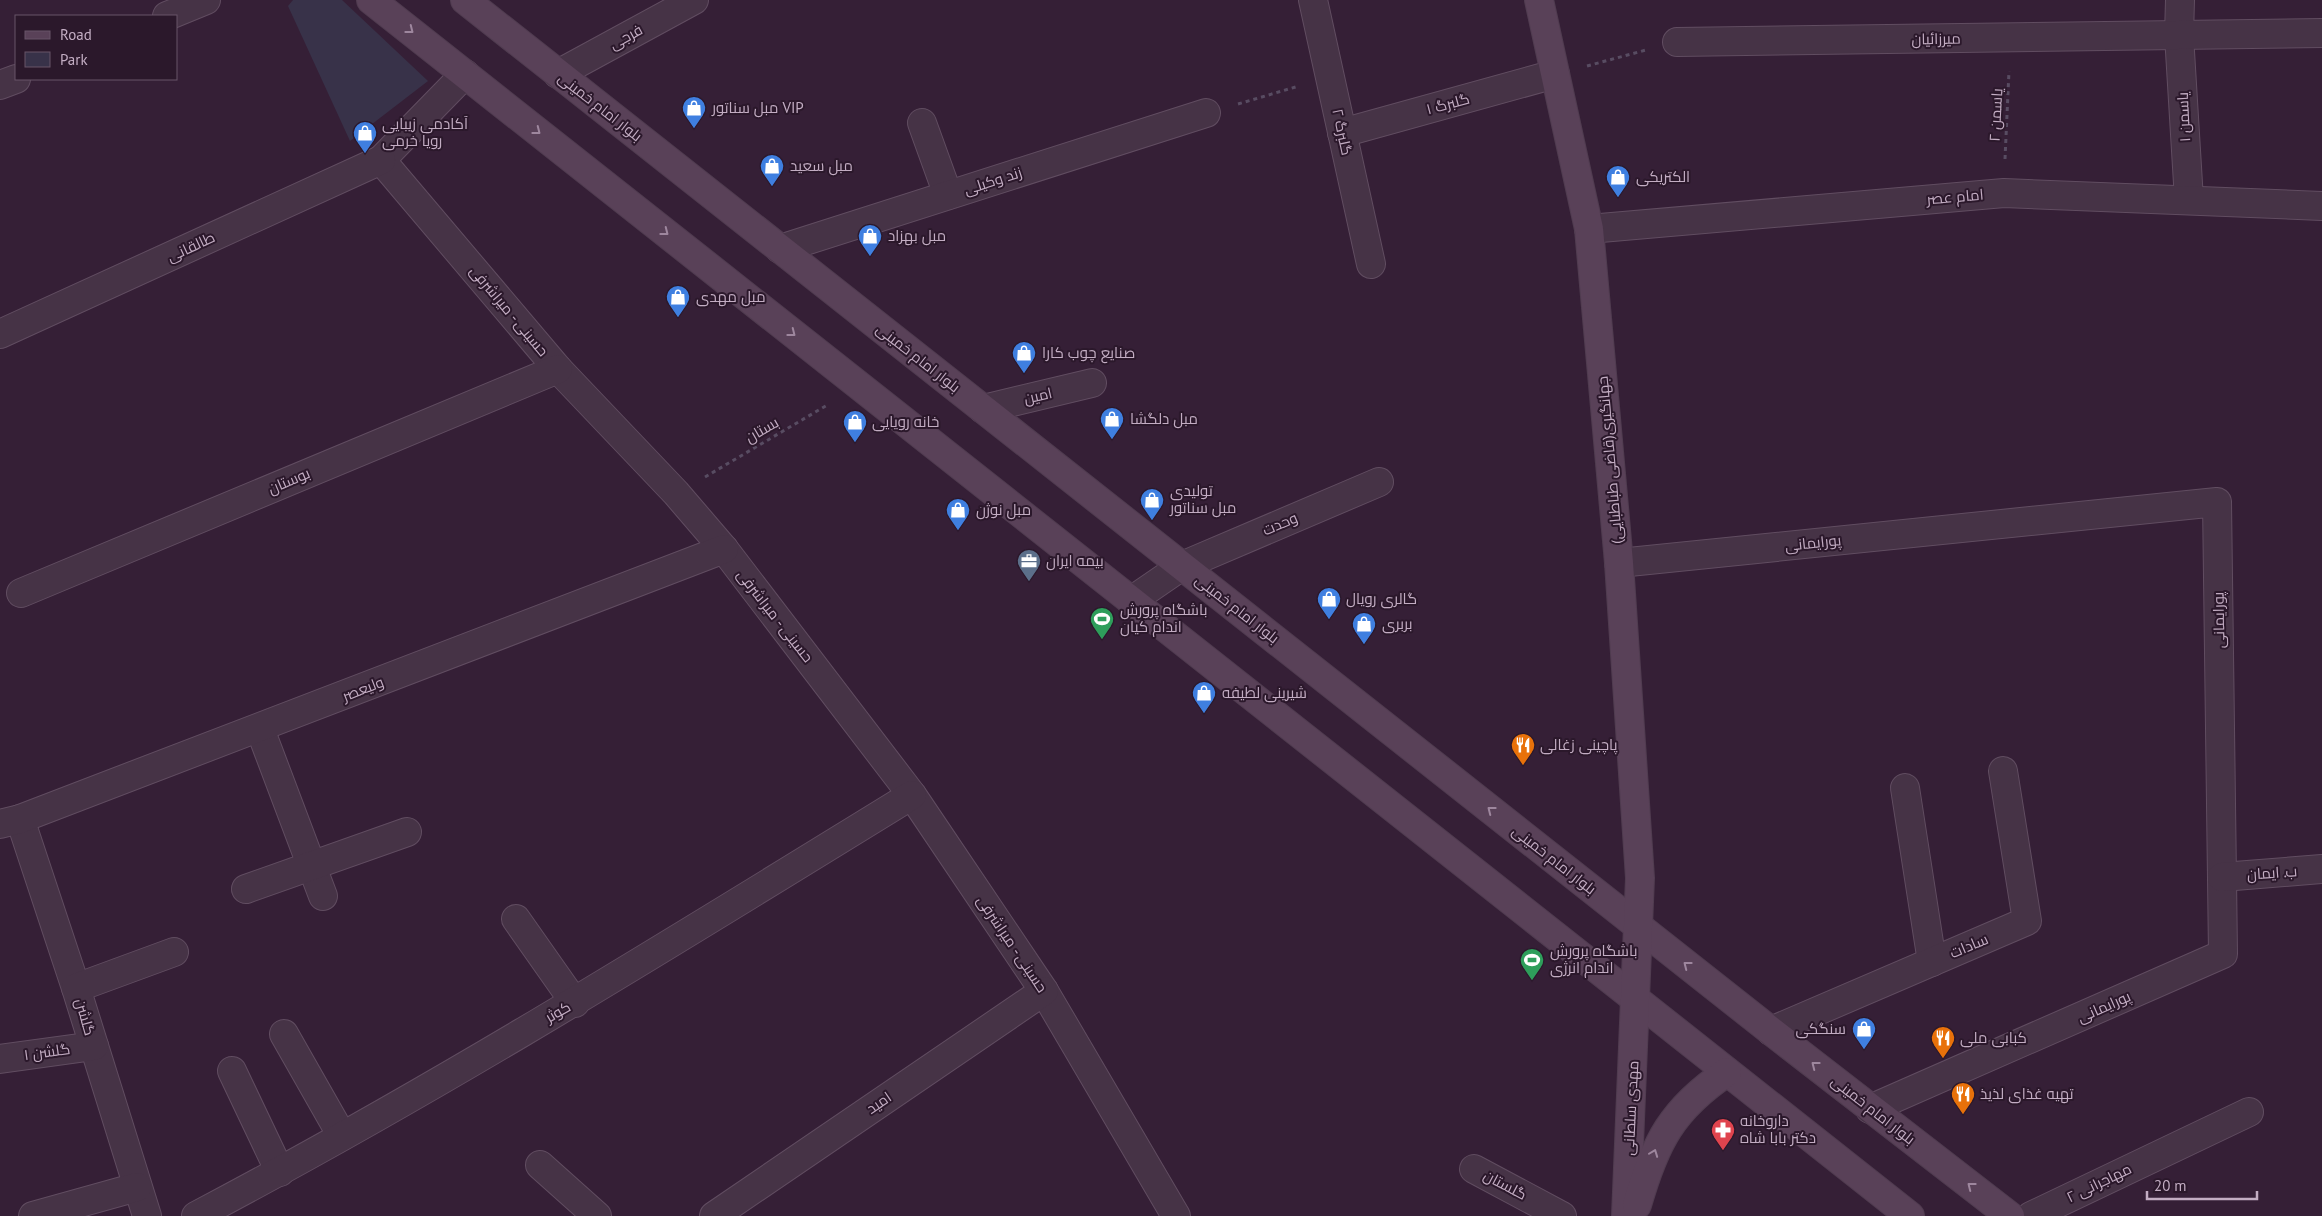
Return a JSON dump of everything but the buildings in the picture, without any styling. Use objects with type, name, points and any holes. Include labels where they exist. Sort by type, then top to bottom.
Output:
[{"type":"main road","points":[[371,0],[1910,1216]]},
{"type":"main road","name":"بلوار امام خمینی","points":[[465,0],[1870,1109],[2010,1216]]},
{"type":"main road","name":"جهانگیری(قاضی طباطبایی)","points":[[1539,0],[1589,229],[1619,563],[1640,878],[1636,1000]]},
{"type":"main road","name":"مهدی سلطانی","points":[[1626,1216],[1636,1000]]},
{"type":"main road","points":[[1634,1216],[1646,1174],[1658,1143],[1676,1116],[1701,1089],[1727,1072]]},
{"type":"street","points":[[169,15],[206,0]]},
{"type":"street","name":"گلبرگ ۲","points":[[1313,0],[1371,264]]},
{"type":"street","name":"یاسمن ۱","points":[[2180,0],[2179,35],[2189,200]]},
{"type":"street","name":"فرجی","points":[[558,74],[681,3]]},
{"type":"street","name":"میرزائیان","points":[[1677,42],[2322,33]]},
{"type":"street","points":[[381,160],[465,74]]},
{"type":"street","name":"گلبرگ ۱","points":[[1342,133],[1555,74]]},
{"type":"street","points":[[0,85],[15,79]]},
{"type":"street","name":"زند وکیلی","points":[[780,249],[1206,113]]},
{"type":"street","points":[[922,123],[948,195]]},
{"type":"street","name":"طالقانی","points":[[0,334],[381,160]]},
{"type":"street","name":"حسینی - میراشرفی","points":[[381,160],[558,369],[676,494],[724,549],[912,795],[1044,991],[1176,1216]]},
{"type":"street","name":"امام عصر","points":[[1589,229],[2004,193],[2322,206]]},
{"type":"street","name":"بوستان","points":[[21,593],[558,369]]},
{"type":"street","name":"امین","points":[[983,409],[1092,383]]},
{"type":"street","name":"وحدت","points":[[1131,600],[1182,566],[1379,482]]},
{"type":"street","name":"پورایمانی","points":[[1619,563],[2217,502],[2224,954],[1870,1109]]},
{"type":"street","name":"ولیعصر","points":[[10,822],[260,729],[724,549]]},
{"type":"street","points":[[260,729],[323,896]]},
{"type":"street","name":"سادات","points":[[1771,1031],[2027,921],[2003,771]]},
{"type":"street","points":[[1905,788],[1932,962]]},
{"type":"street","name":"کوثر","points":[[196,1216],[280,1172],[575,1003],[912,795]]},
{"type":"street","name":"گلشن","points":[[10,822],[76,988],[147,1216]]},
{"type":"street","points":[[246,889],[407,832]]},
{"type":"street","name":"ب. ایمان","points":[[2222,877],[2322,869]]},
{"type":"street","points":[[516,919],[575,1003]]},
{"type":"street","points":[[76,988],[174,952]]},
{"type":"street","name":"امید","points":[[714,1216],[1044,991]]},
{"type":"street","points":[[284,1034],[342,1136]]},
{"type":"street","name":"گلشن ۱","points":[[0,1059],[94,1046]]},
{"type":"street","points":[[232,1071],[280,1172]]},
{"type":"street","name":"مهاجرانی ۲","points":[[2032,1216],[2249,1112]]},
{"type":"street","points":[[540,1166],[597,1216]]},
{"type":"street","name":"گلستان","points":[[1474,1169],[1562,1216]]},
{"type":"street","points":[[33,1216],[137,1187]]},
{"type":"path","name":"یاسمن ۲","points":[[2004,193],[2011,38]]},
{"type":"path","points":[[1555,74],[1677,42]]},
{"type":"path","points":[[1206,113],[1330,77]]},
{"type":"path","name":"بستان","points":[[676,494],[859,386]]},
{"type":"green space","points":[[293,0],[342,0],[428,81],[350,141],[288,6]]},
{"type":"place","name":"مبل سناتور VIP","points":[[694,129]]},
{"type":"place","name":"آکادمی زیبایی رویا خرمی","points":[[365,154]]},
{"type":"place","name":"مبل سعید","points":[[772,187]]},
{"type":"place","name":"الکتریکی","points":[[1618,198]]},
{"type":"place","name":"مبل بهزاد","points":[[870,257]]},
{"type":"place","name":"مبل مهدی","points":[[678,318]]},
{"type":"place","name":"صنایع چوب کارا","points":[[1024,374]]},
{"type":"place","name":"مبل دلگشا","points":[[1112,440]]},
{"type":"place","name":"خانه رویایی","points":[[855,443]]},
{"type":"place","name":"تولیدی مبل سناتور","points":[[1152,521]]},
{"type":"place","name":"مبل نوژن","points":[[958,531]]},
{"type":"place","name":"بیمه ایران","points":[[1029,582]]},
{"type":"place","name":"گالری رویال","points":[[1329,620]]},
{"type":"place","name":"باشگاه پرورش اندام کیان","points":[[1102,640]]},
{"type":"place","name":"بربری","points":[[1364,645]]},
{"type":"place","name":"شیرینی لطیفه","points":[[1204,714]]},
{"type":"place","name":"پاچینی زغالی","points":[[1523,766]]},
{"type":"place","name":"باشگاه پرورش اندام انرژی","points":[[1532,981]]},
{"type":"place","name":"سنگکی","points":[[1864,1050]]},
{"type":"place","name":"کبابی ملی","points":[[1943,1059]]},
{"type":"place","name":"تهیه غذای لذیذ","points":[[1963,1115]]},
{"type":"place","name":"داروخانه دکتر بابا شاه","points":[[1723,1151]]}]
